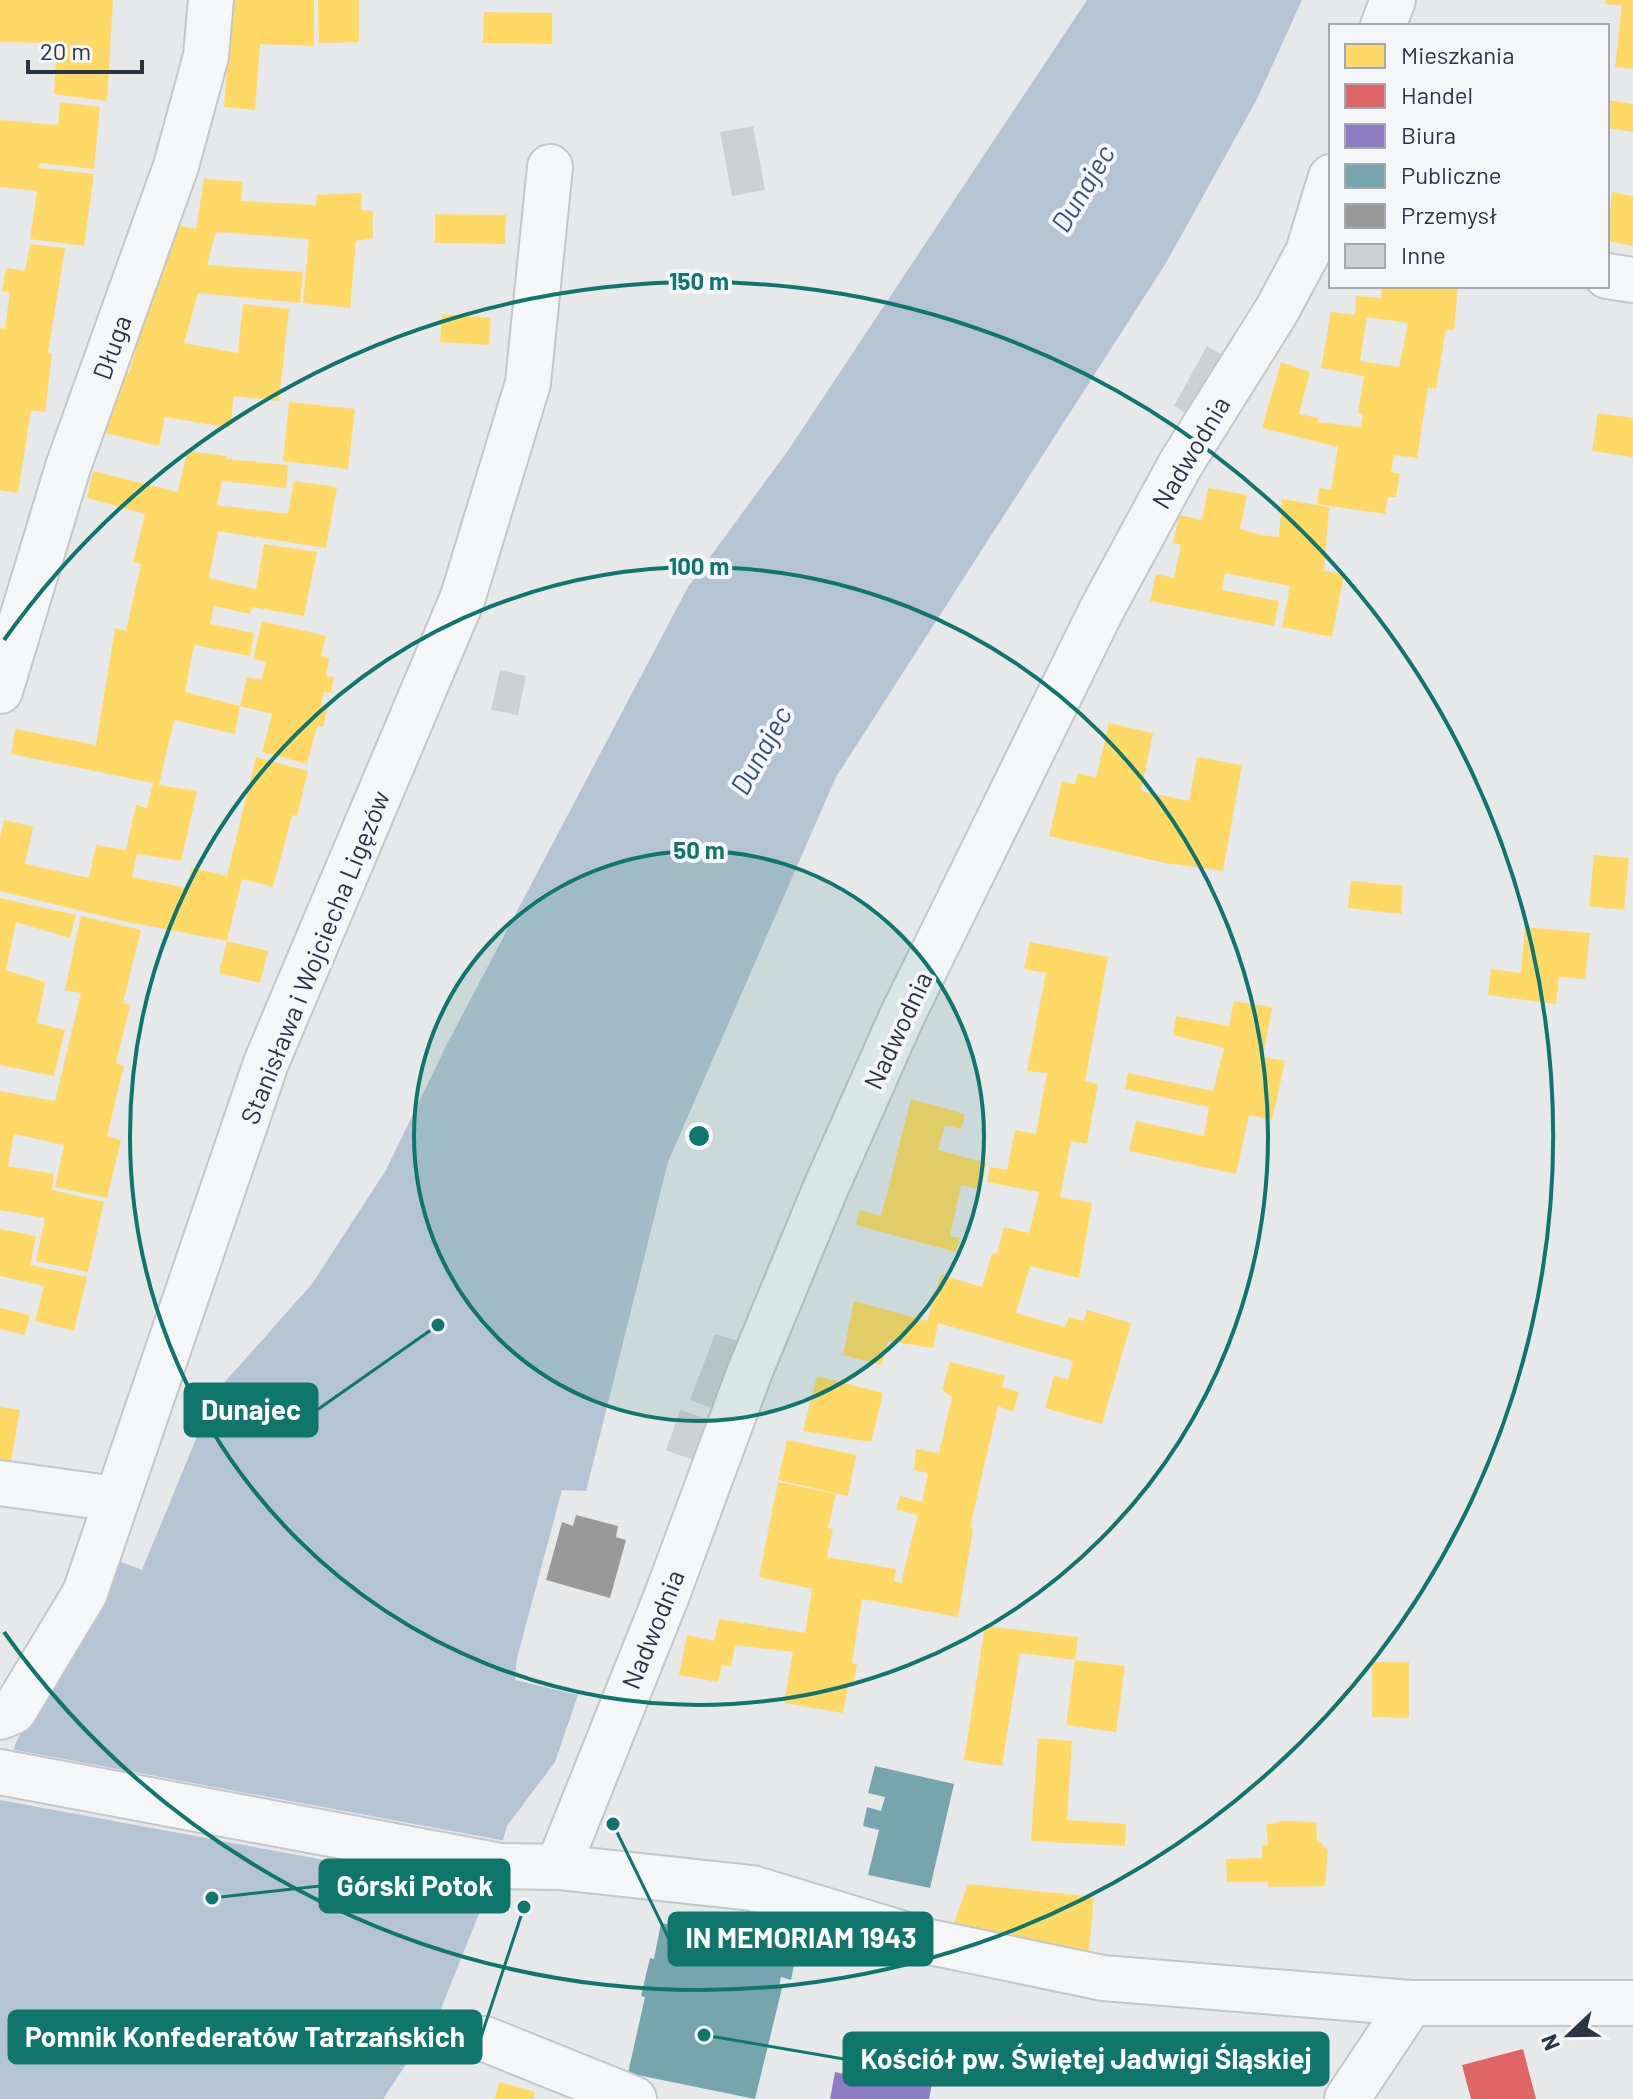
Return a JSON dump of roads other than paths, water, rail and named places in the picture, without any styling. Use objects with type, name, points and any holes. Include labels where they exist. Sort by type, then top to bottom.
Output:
[{"type":"street","name":"Długa","points":[[0,691],[68,467],[176,166],[206,56],[211,0]]},
{"type":"street","points":[[1384,24],[1393,0]]},
{"type":"street","name":"Stanisława i Wojciecha Ligęzów","points":[[0,1717],[14,1711],[85,1593],[266,1063],[463,597],[528,383],[550,167]]},
{"type":"street","name":"Nadwodnia","points":[[558,1867],[667,1595],[750,1371],[824,1192],[902,1016],[1108,597],[1180,465],[1277,310],[1319,250],[1329,189]]},
{"type":"street","points":[[1609,276],[1633,280]]},
{"type":"street","points":[[0,1483],[116,1499]]},
{"type":"street","points":[[0,1772],[501,1866],[558,1867],[752,1888],[930,1942],[1103,1978],[1411,2003],[1633,2003]]},
{"type":"street","points":[[1347,2099],[1411,2003]]},
{"type":"street","points":[[485,2039],[634,2099]]},
{"type":"water","points":[[1087,0],[1302,0],[1257,99],[1166,263],[836,777],[668,1162],[586,1491],[562,1490],[517,1658],[515,1680],[578,1695],[555,1762],[507,1826],[488,1891],[438,2016],[383,2099],[0,2099],[0,1802],[16,1742],[119,1561],[142,1570],[215,1393],[312,1284],[386,1170],[447,1044],[688,587],[787,452]]},
{"type":"place","name":"Dunajec","points":[[438,1325]]},
{"type":"place","name":"IN MEMORIAM 1943","points":[[613,1824]]},
{"type":"place","name":"Górski Potok","points":[[212,1898]]},
{"type":"place","name":"Pomnik Konfederatów Tatrzańskich","points":[[524,1907]]},
{"type":"place","name":"Kościół pw. Świętej Jadwigi Śląskiej","points":[[704,2035]]}]
